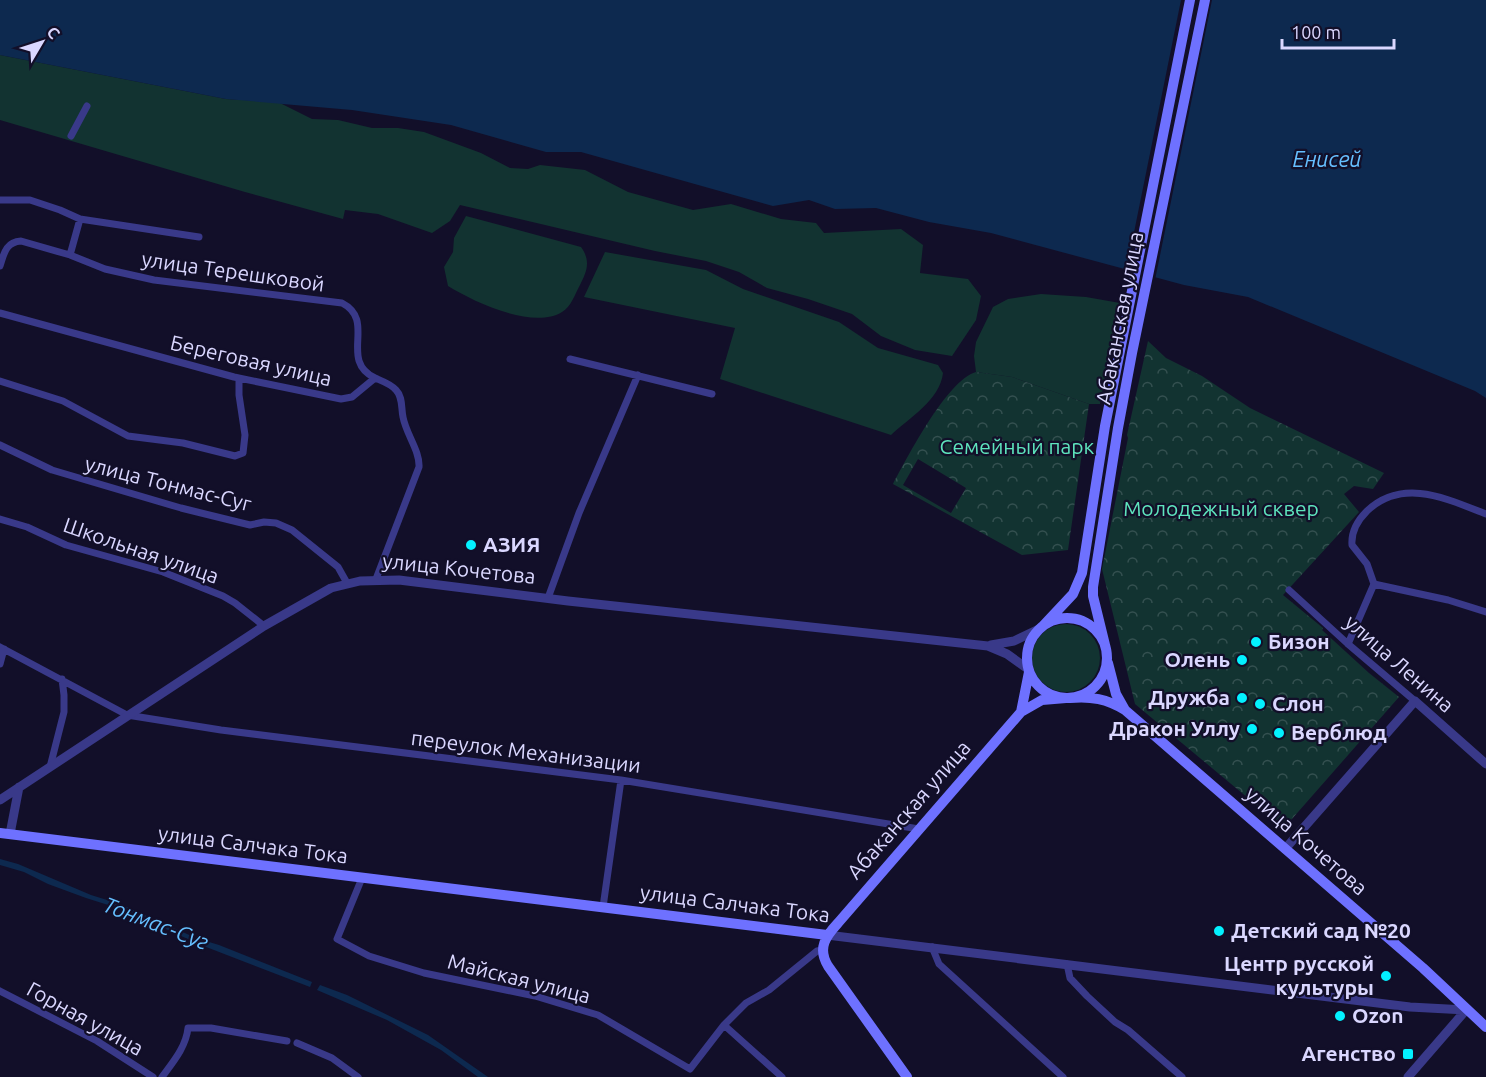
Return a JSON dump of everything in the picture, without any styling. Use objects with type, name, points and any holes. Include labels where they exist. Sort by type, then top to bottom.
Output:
[{"type":"main road","name":"Абаканская улица","points":[[1041,627],[1073,594],[1082,573],[1121,340],[1190,0]]},
{"type":"main road","name":"Абаканская улица","points":[[1105,648],[1093,587],[1134,343],[1204,0]]},
{"type":"main road","points":[[1061,618],[1081,621],[1097,633],[1105,648],[1106,663],[1099,682],[1083,695],[1068,698],[1050,694],[1033,679],[1029,670],[1028,650],[1033,637],[1041,627],[1061,618]]},
{"type":"main road","name":"улица Кочетова","points":[[1105,648],[1112,682],[1125,710]]},
{"type":"main road","name":"Абаканская улица","points":[[1021,712],[1029,670]]},
{"type":"main road","name":"Абаканская улица","points":[[827,934],[1021,712],[1042,700],[1068,698]]},
{"type":"main road","name":"улица Кочетова","points":[[1068,698],[1099,699],[1112,702],[1125,710],[1423,968],[1486,1027]]},
{"type":"main road","name":"улица Салчака Тока","points":[[5,834],[827,934]]},
{"type":"main road","points":[[827,934],[822,950],[828,966],[907,1077]]},
{"type":"street","points":[[71,136],[87,106]]},
{"type":"street","name":"улица Терешковой","points":[[0,200],[30,200],[80,219],[199,237]]},
{"type":"street","points":[[0,266],[6,249],[14,241],[70,255],[80,219]]},
{"type":"street","name":"улица Терешковой","points":[[70,255],[105,269],[154,280],[342,303],[355,313],[358,331],[358,362],[361,369],[375,378]]},
{"type":"street","name":"Береговая улица","points":[[0,313],[239,378],[341,399],[352,397],[375,378]]},
{"type":"street","points":[[570,359],[712,393]]},
{"type":"street","points":[[548,598],[579,513],[638,375]]},
{"type":"street","points":[[0,381],[63,401],[128,436],[183,443],[235,456],[243,453],[245,442],[238,395],[239,378]]},
{"type":"street","points":[[375,378],[396,389],[400,395],[402,415],[408,436],[419,460],[419,467],[406,503],[376,579]]},
{"type":"street","name":"улица Тонмас-Суг","points":[[0,445],[52,470],[181,508],[250,525],[264,522],[276,523],[292,530],[338,567],[347,583]]},
{"type":"street","points":[[1348,644],[1374,584],[1367,564],[1353,548],[1352,540],[1360,520],[1376,504],[1397,494],[1412,492],[1439,496],[1486,514]]},
{"type":"street","name":"Школьная улица","points":[[0,519],[27,527],[66,545],[164,572],[223,596],[264,626]]},
{"type":"street","name":"улица Кочетова","points":[[0,800],[264,626],[331,588],[376,579],[422,582],[988,646],[1007,654],[1029,670]]},
{"type":"street","points":[[1374,584],[1448,600],[1486,612]]},
{"type":"street","name":"улица Ленина","points":[[1289,591],[1486,764]]},
{"type":"street","name":"улица Кочетова","points":[[988,646],[1014,641],[1041,627]]},
{"type":"street","points":[[0,664],[2,648],[127,716]]},
{"type":"street","points":[[50,767],[64,712],[62,679]]},
{"type":"street","points":[[1285,849],[1415,701]]},
{"type":"street","name":"переулок Механизации","points":[[127,716],[221,730],[621,780],[919,829]]},
{"type":"street","points":[[603,907],[621,780]]},
{"type":"street","points":[[5,834],[19,787]]},
{"type":"street","name":"Майская улица","points":[[362,878],[337,939],[369,956],[424,973],[535,996],[598,1015],[690,1069],[724,1025]]},
{"type":"street","name":"улица Салчака Тока","points":[[827,934],[1410,1007],[1466,1010]]},
{"type":"street","points":[[932,947],[939,964],[1063,1077]]},
{"type":"street","points":[[782,1077],[724,1025],[746,1004],[769,990],[817,951],[822,950]]},
{"type":"street","points":[[1067,964],[1070,978],[1087,996],[1182,1077]]},
{"type":"street","name":"Горная улица","points":[[0,990],[98,1041],[153,1077]]},
{"type":"street","points":[[1408,1077],[1466,1010]]},
{"type":"street","points":[[162,1077],[181,1050],[187,1038],[188,1029],[211,1028],[287,1041]]},
{"type":"street","points":[[297,1043],[332,1058],[358,1077]]},
{"type":"green space","points":[[0,55],[226,99],[278,102],[312,119],[338,120],[372,128],[398,128],[424,132],[481,153],[510,168],[528,169],[540,165],[585,170],[628,192],[693,210],[731,204],[781,219],[816,223],[824,233],[901,229],[923,245],[920,273],[968,279],[981,296],[976,320],[952,356],[915,350],[881,336],[852,314],[767,288],[739,272],[706,261],[460,205],[450,221],[432,233],[378,214],[345,210],[343,219],[0,120]]},
{"type":"green space","points":[[466,216],[581,247],[587,261],[586,271],[568,307],[550,317],[520,316],[488,306],[448,286],[444,267],[453,252],[454,238]]},
{"type":"green space","points":[[605,252],[706,270],[743,289],[839,322],[878,348],[938,365],[943,373],[941,383],[923,408],[891,435],[720,379],[735,328],[584,297]]},
{"type":"green space","points":[[1041,294],[1086,297],[1120,303],[1100,404],[1089,404],[1012,377],[976,372],[974,356],[976,342],[993,307],[1008,299]]},
{"type":"green space","name":"Молодежный сквер","points":[[1148,341],[1166,358],[1202,376],[1250,408],[1384,473],[1373,489],[1354,486],[1344,494],[1359,512],[1283,595],[1399,697],[1284,828],[1135,704],[1102,569],[1127,435]]},
{"type":"green space","name":"Семейный парк","points":[[976,372],[1012,377],[1089,404],[1068,550],[1022,555],[893,484],[929,421],[953,389]],"holes":[[[918,459],[966,488],[951,513],[903,485]]]},
{"type":"green space","points":[[1059,624],[1073,624],[1085,629],[1095,639],[1100,658],[1095,677],[1085,687],[1073,692],[1059,692],[1047,687],[1037,677],[1032,665],[1032,651],[1037,639],[1047,629]]},
{"type":"water","name":"Енисей","points":[[0,0],[1486,0],[1486,398],[1475,391],[1248,297],[1184,285],[991,233],[929,222],[876,208],[835,209],[809,200],[773,206],[581,152],[546,152],[451,125],[352,110],[226,99],[0,55]]},
{"type":"water","name":"Тонмас-Суг","points":[[0,859],[120,904],[196,938],[312,982],[310,987],[201,945],[124,910],[0,865]]},
{"type":"water","points":[[320,985],[347,995],[428,1035],[488,1077],[478,1077],[441,1050],[387,1020],[317,990]]},
{"type":"pier","points":[[1181,0],[1212,0],[1155,280],[1126,272]]},
{"type":"place","name":"АЗИЯ","points":[[471,545]]},
{"type":"place","name":"Бизон","points":[[1256,642]]},
{"type":"place","name":"Олень","points":[[1242,660]]},
{"type":"place","name":"Дружба","points":[[1242,698]]},
{"type":"place","name":"Слон","points":[[1260,704]]},
{"type":"place","name":"Дракон Уллу","points":[[1252,729]]},
{"type":"place","name":"Верблюд","points":[[1279,733]]},
{"type":"place","name":"Детский сад №20","points":[[1219,931]]},
{"type":"place","name":"Центр русской культуры","points":[[1386,976]]},
{"type":"place","name":"Ozon","points":[[1340,1016]]},
{"type":"place","name":"Агенство","points":[[1408,1054]]}]
